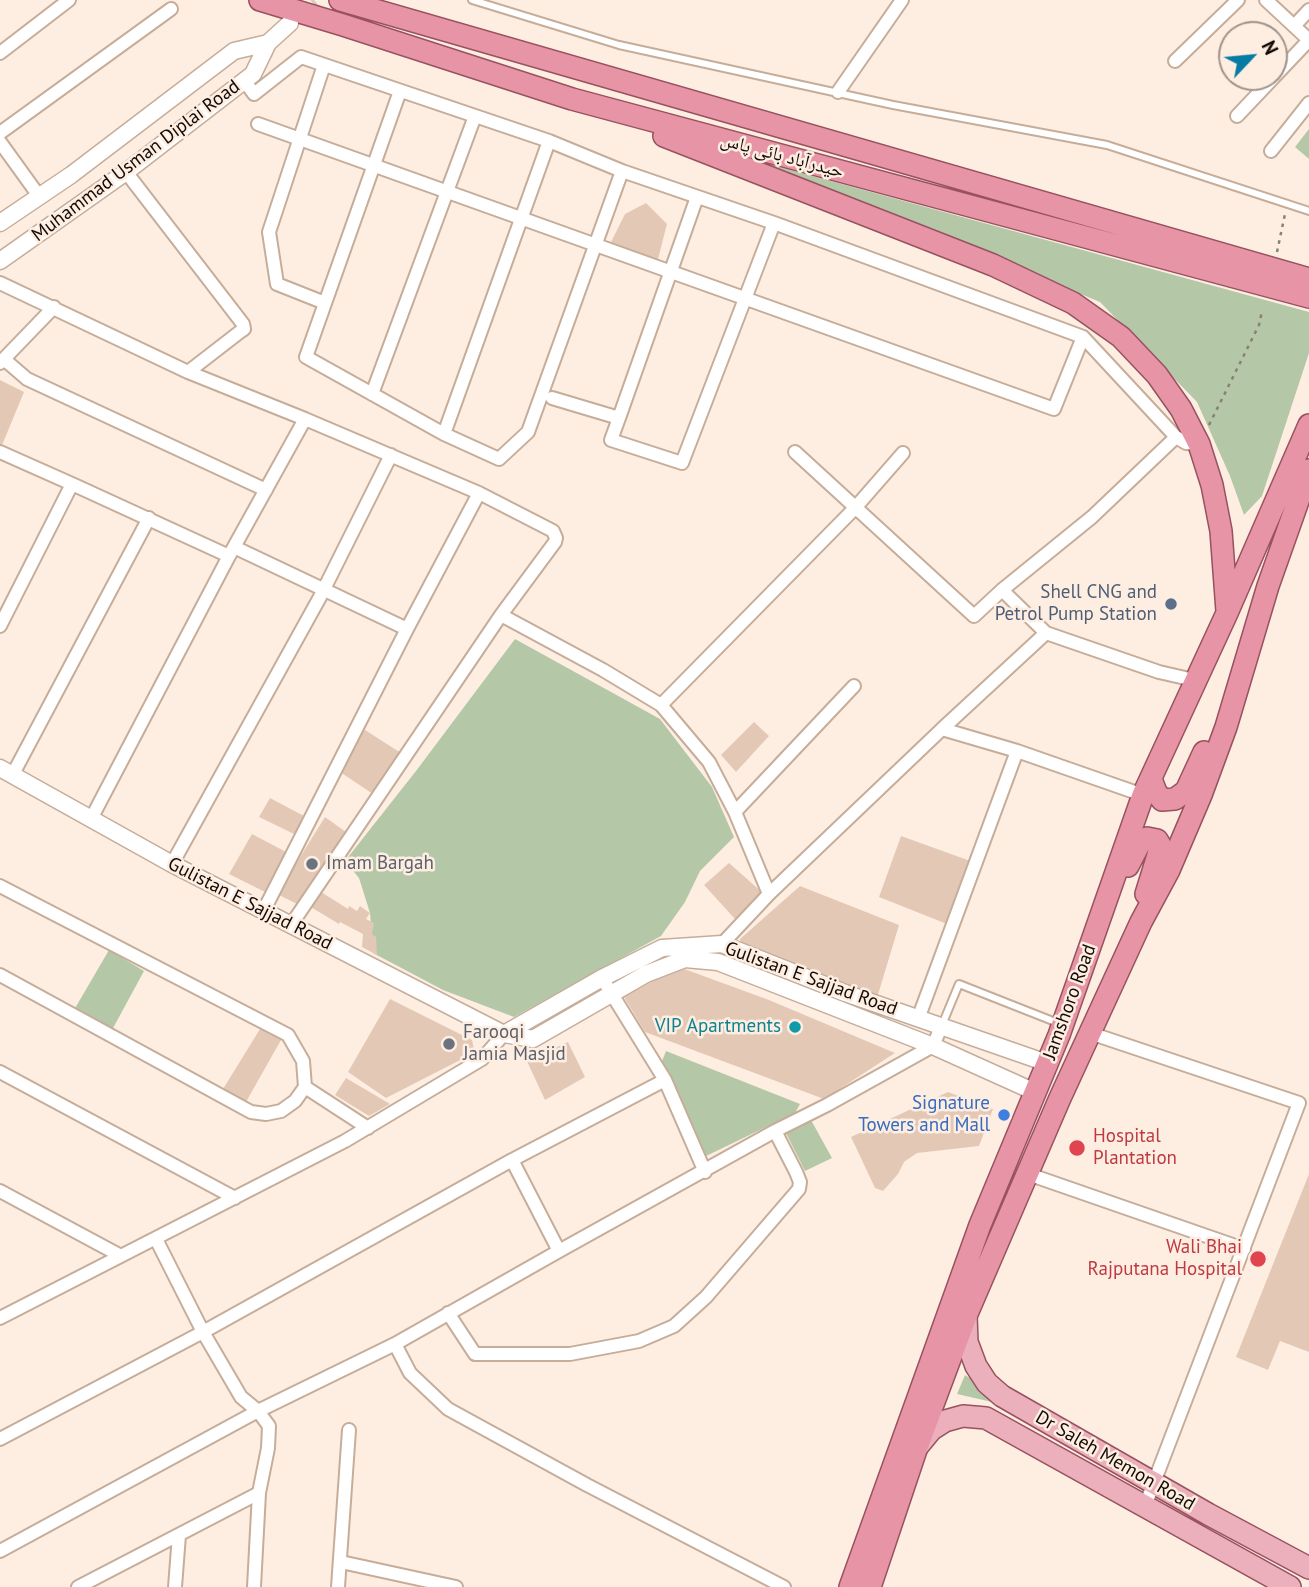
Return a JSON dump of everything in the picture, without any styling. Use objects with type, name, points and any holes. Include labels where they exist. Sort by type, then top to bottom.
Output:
[{"type":"highway","name":"حیدرآباد بائی پاس","points":[[260,0],[572,100],[1307,287]]},
{"type":"highway","name":"حیدرآباد بائی پاس","points":[[340,0],[1307,287]]},
{"type":"highway","points":[[572,100],[993,265],[1073,303],[1121,337],[1157,374],[1181,409],[1199,444],[1212,485],[1221,531],[1227,613]]},
{"type":"highway","name":"Jamshoro Road","points":[[850,1587],[980,1225],[1062,1025],[1147,787],[1309,425]]},
{"type":"highway","name":"Jamshoro Road","points":[[870,1587],[917,1447],[966,1316],[1090,1033],[1141,922],[1169,870],[1201,795],[1226,727],[1268,586],[1309,470]]},
{"type":"highway","points":[[1147,787],[1156,792],[1162,800],[1175,799],[1186,791],[1242,674]]},
{"type":"highway","points":[[1091,943],[1134,853],[1147,838],[1157,840],[1160,845],[1149,880],[1141,922]]},
{"type":"main road","name":"Dr Saleh Memon Road","points":[[966,1316],[967,1342],[976,1366],[987,1383],[1002,1396],[1154,1484],[1309,1568]]},
{"type":"main road","name":"Dr Saleh Memon Road","points":[[917,1447],[931,1430],[945,1421],[963,1416],[986,1418],[1290,1587]]},
{"type":"street","points":[[0,53],[69,0]]},
{"type":"street","points":[[838,92],[902,0]]},
{"type":"street","points":[[1175,61],[1238,0]]},
{"type":"street","points":[[1266,0],[1309,40],[1288,62]]},
{"type":"street","points":[[0,133],[171,9]]},
{"type":"street","points":[[1295,26],[1309,10]]},
{"type":"street","points":[[268,43],[290,23]]},
{"type":"street","name":"Muhammad Usman Diplai Road","points":[[0,261],[126,172],[253,74],[268,43]]},
{"type":"street","name":"Muhammad Usman Diplai Road","points":[[0,223],[234,51],[268,43]]},
{"type":"street","points":[[244,80],[254,94],[301,57],[549,141],[622,171],[774,223],[1083,337],[1176,437],[1186,443],[1199,444]]},
{"type":"street","points":[[324,65],[269,232],[277,284],[325,303]]},
{"type":"street","points":[[400,91],[306,357],[444,434],[499,459],[528,432],[622,171]]},
{"type":"street","points":[[1237,116],[1261,91]]},
{"type":"street","points":[[1271,151],[1309,103]]},
{"type":"street","points":[[372,394],[474,116]]},
{"type":"street","points":[[258,124],[1054,409],[1083,337]]},
{"type":"street","points":[[444,434],[549,141]]},
{"type":"street","points":[[0,142],[40,196]]},
{"type":"street","points":[[126,172],[243,324],[244,329],[188,372]]},
{"type":"street","points":[[697,197],[611,440],[682,463],[774,223]]},
{"type":"street","points":[[0,283],[188,372],[479,493],[553,531],[556,538],[291,925]]},
{"type":"street","points":[[54,307],[3,362],[27,379],[266,490]]},
{"type":"street","points":[[552,398],[620,418]]},
{"type":"street","points":[[91,818],[305,419]]},
{"type":"street","points":[[795,452],[974,615],[1091,517],[1176,437]]},
{"type":"street","points":[[661,705],[855,508],[903,453]]},
{"type":"street","points":[[1,454],[324,589],[407,629]]},
{"type":"street","points":[[172,864],[324,589],[391,455]]},
{"type":"street","points":[[0,626],[72,484]]},
{"type":"street","points":[[263,912],[479,493]]},
{"type":"street","points":[[6,771],[149,518]]},
{"type":"street","points":[[1003,590],[1046,633],[1160,672],[1194,680]]},
{"type":"street","points":[[501,615],[661,705],[709,762],[735,812],[769,894]]},
{"type":"street","points":[[722,944],[769,894],[1046,633]]},
{"type":"street","points":[[735,812],[854,685]]},
{"type":"street","points":[[942,729],[1147,787]]},
{"type":"street","points":[[918,1019],[1017,751]]},
{"type":"street","name":"Gulistan E Sajjad Road","points":[[6,771],[172,864],[504,1034],[533,1039],[646,974],[685,959],[718,962],[933,1046],[1035,1092]]},
{"type":"street","points":[[0,886],[288,1035],[303,1061],[305,1087],[295,1101],[281,1111],[266,1114],[251,1112],[0,975]]},
{"type":"street","name":"Gulistan E Sajjad Road","points":[[504,1034],[602,978],[662,948],[722,944],[833,989],[1047,1063]]},
{"type":"street","points":[[602,978],[665,1080],[705,1172]]},
{"type":"street","points":[[0,1550],[258,1412],[395,1344],[775,1131],[809,1115],[933,1046],[942,1027]]},
{"type":"street","points":[[1090,1033],[1299,1103],[1145,1506]]},
{"type":"street","points":[[0,1318],[368,1128],[481,1059],[504,1034]]},
{"type":"street","points":[[0,1072],[235,1198]]},
{"type":"street","points":[[0,1439],[203,1332],[512,1160],[665,1080]]},
{"type":"street","points":[[305,1087],[368,1128]]},
{"type":"street","points":[[448,1312],[475,1354],[570,1354],[639,1341],[674,1326],[706,1297],[799,1189],[800,1182],[796,1172],[775,1131]]},
{"type":"street","points":[[512,1160],[559,1251]]},
{"type":"street","points":[[1028,1174],[1244,1249]]},
{"type":"street","points":[[0,1191],[121,1256]]},
{"type":"street","points":[[156,1239],[203,1332],[241,1397],[269,1426],[260,1493],[254,1587]]},
{"type":"street","points":[[395,1344],[410,1373],[448,1409],[784,1587]]},
{"type":"street","points":[[338,1587],[349,1430]]},
{"type":"street","points":[[78,1587],[260,1493]]},
{"type":"street","points":[[175,1587],[179,1535]]},
{"type":"street","points":[[341,1562],[433,1585],[456,1587]]},
{"type":"lane","points":[[472,0],[619,46],[893,105],[1107,145],[1309,211]]},
{"type":"lane","points":[[942,1027],[959,984],[1062,1025]]},
{"type":"path","points":[[1276,255],[1287,204]]},
{"type":"path","points":[[1199,444],[1259,325],[1262,311]]},
{"type":"green space","points":[[1309,129],[1309,159],[1295,147]]},
{"type":"green space","points":[[765,163],[1309,312],[1309,353],[1262,496],[1244,515],[1197,402],[1100,302]]},
{"type":"green space","points":[[515,639],[660,719],[712,787],[734,837],[700,871],[685,902],[661,936],[514,1017],[443,990],[373,953],[370,913],[359,878],[345,861]]},
{"type":"green space","points":[[109,950],[144,971],[112,1030],[74,1010]]},
{"type":"green space","points":[[666,1051],[800,1104],[795,1113],[702,1158],[661,1064]]},
{"type":"green space","points":[[811,1120],[832,1158],[805,1171],[784,1129]]},
{"type":"green space","points":[[965,1375],[1041,1423],[1039,1426],[992,1402],[957,1394]]},
{"type":"building","points":[[646,203],[667,224],[657,263],[609,246],[625,214]]},
{"type":"building","points":[[0,380],[24,392],[0,450]]},
{"type":"building","points":[[754,722],[769,736],[736,772],[721,755]]},
{"type":"building","points":[[362,728],[404,755],[376,796],[340,772]]},
{"type":"building","points":[[270,798],[304,816],[294,834],[259,817]]},
{"type":"building","name":"Imam Bargah","points":[[325,817],[350,835],[301,906],[277,894]]},
{"type":"building","points":[[252,834],[288,853],[265,892],[229,874]]},
{"type":"building","points":[[901,836],[976,863],[952,926],[879,897]]},
{"type":"building","points":[[729,863],[764,894],[735,919],[704,885]]},
{"type":"building","points":[[800,886],[899,925],[877,998],[741,951],[740,939]]},
{"type":"building","points":[[318,890],[348,909],[349,906],[357,911],[360,906],[370,913],[366,919],[374,923],[372,934],[376,937],[377,955],[362,947],[363,934],[340,922],[339,924],[309,906]]},
{"type":"building","points":[[679,967],[769,1000],[895,1053],[824,1099],[645,1032],[624,997]]},
{"type":"building","points":[[390,999],[472,1040],[474,1049],[470,1055],[386,1098],[348,1072]]},
{"type":"building","points":[[260,1029],[281,1040],[246,1102],[223,1089]]},
{"type":"building","points":[[568,1042],[585,1077],[545,1100],[525,1057],[546,1052]]},
{"type":"building","points":[[346,1078],[390,1104],[369,1116],[335,1095]]},
{"type":"building","points":[[948,1092],[993,1109],[979,1146],[917,1153],[904,1162],[898,1174],[883,1191],[875,1188],[851,1137]]},
{"type":"building","points":[[1309,1174],[1309,1352],[1280,1341],[1268,1370],[1236,1357]]},
{"type":"tunnel","points":[[294,18],[314,0]]},
{"type":"place","name":"Shell CNG and Petrol Pump Station","points":[[1171,604]]},
{"type":"place","name":"Imam Bargah","points":[[312,864]]},
{"type":"place","name":"VIP Apartments","points":[[795,1027]]},
{"type":"place","name":"Farooqi Jamia Masjid","points":[[449,1044]]},
{"type":"place","name":"Signature Towers and Mall","points":[[1004,1115]]},
{"type":"place","name":"Hospital Plantation","points":[[1077,1148]]},
{"type":"place","name":"Wali Bhai Rajputana Hospital","points":[[1258,1259]]}]
